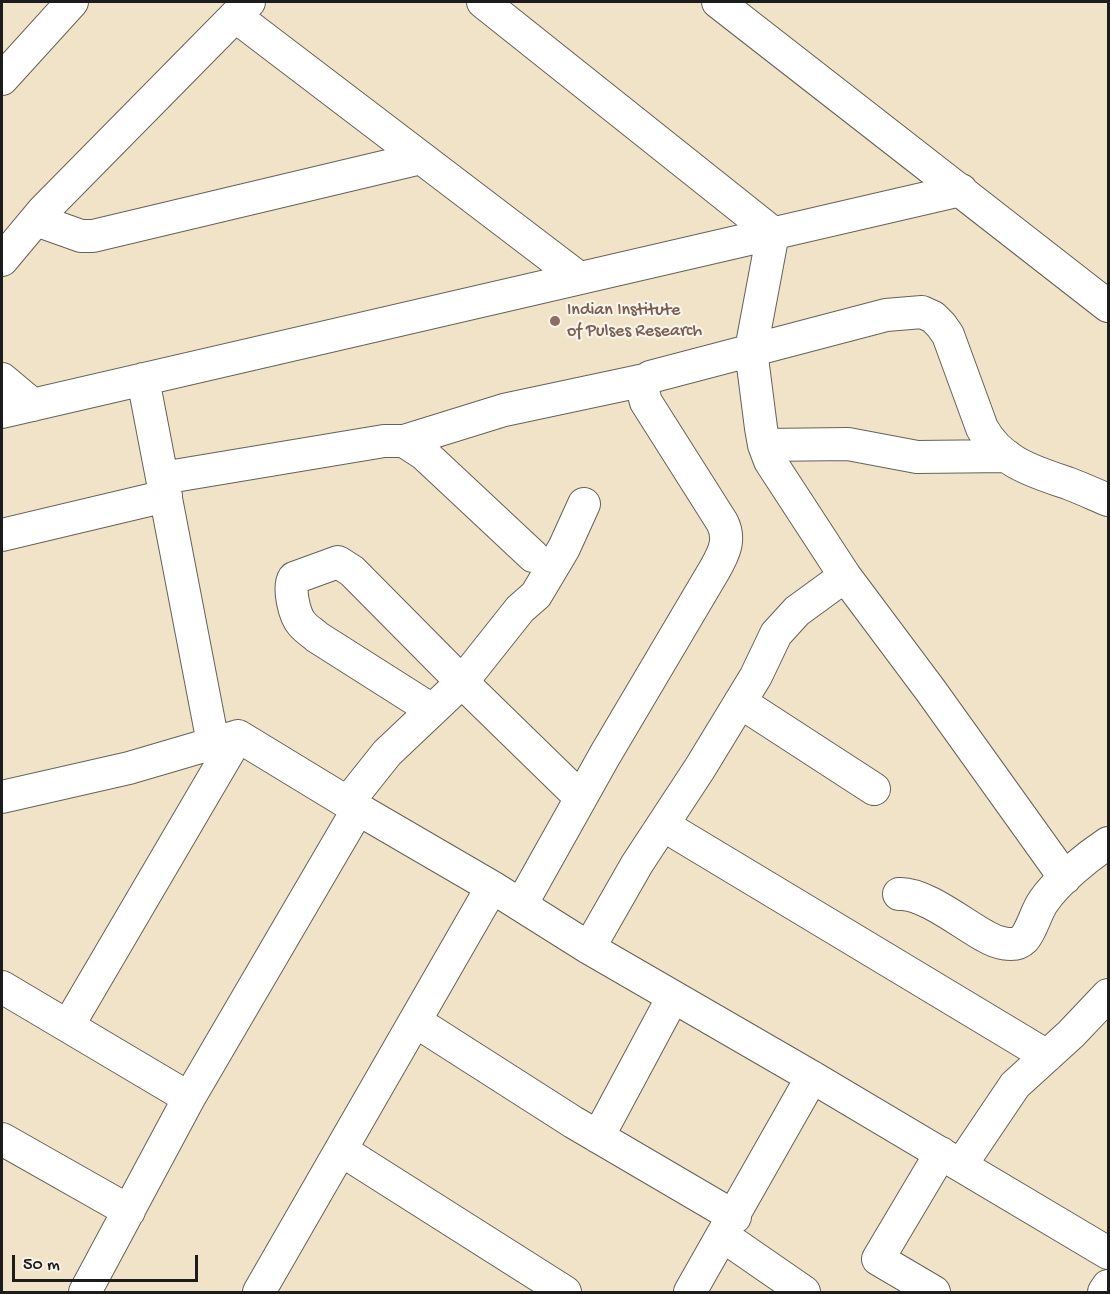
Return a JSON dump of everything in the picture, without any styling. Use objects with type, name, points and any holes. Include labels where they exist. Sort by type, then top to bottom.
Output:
[{"type":"street","points":[[2,79],[72,2]]},
{"type":"street","points":[[483,2],[773,233]]},
{"type":"street","points":[[718,2],[1108,306]]},
{"type":"street","points":[[2,260],[36,220],[242,8],[421,158],[579,278]]},
{"type":"street","points":[[36,220],[81,236],[93,236],[421,158]]},
{"type":"street","points":[[2,412],[961,190]]},
{"type":"street","points":[[773,233],[751,350],[758,411],[764,445],[770,460],[845,576],[1065,878]]},
{"type":"street","points":[[2,535],[164,487],[384,441],[404,441],[504,410],[645,380],[662,372],[886,315],[922,312],[933,317],[948,335],[982,428],[990,442],[1007,456],[1040,475],[1108,500]]},
{"type":"street","points":[[2,379],[33,405]]},
{"type":"street","points":[[68,1026],[226,739],[164,487],[144,379]]},
{"type":"street","points":[[521,905],[723,555],[727,539],[722,522],[646,402],[643,394],[645,380]]},
{"type":"street","points":[[404,441],[424,454],[533,556]]},
{"type":"street","points":[[764,445],[848,444],[917,457],[1007,456]]},
{"type":"street","points":[[85,1293],[189,1098],[353,806],[387,753],[462,682],[520,609],[536,595],[564,548],[584,504]]},
{"type":"street","points":[[432,710],[317,637],[302,624],[291,589],[294,578],[332,563],[342,564],[352,571],[581,798]]},
{"type":"street","points":[[589,948],[637,864],[740,702],[764,661],[776,634],[787,621],[845,576]]},
{"type":"street","points":[[740,702],[874,789]]},
{"type":"street","points":[[2,797],[129,768],[226,739],[353,806],[492,887],[589,948],[1108,1253]]},
{"type":"street","points":[[663,825],[1047,1056]]},
{"type":"street","points":[[899,894],[910,893],[922,897],[988,938],[1008,944],[1017,943],[1024,939],[1043,901],[1065,878],[1108,843]]},
{"type":"street","points":[[259,1293],[492,887]]},
{"type":"street","points":[[2,987],[189,1098]]},
{"type":"street","points":[[934,1293],[878,1258],[951,1159],[1015,1084],[1071,1034],[1108,995]]},
{"type":"street","points":[[597,1137],[673,997]]},
{"type":"street","points":[[415,1021],[597,1137],[729,1227],[804,1293]]},
{"type":"street","points":[[690,1293],[812,1077]]},
{"type":"street","points":[[2,1139],[129,1211]]},
{"type":"street","points":[[341,1150],[565,1293]]},
{"type":"street","points":[[1104,1293],[1108,1286]]},
{"type":"place","name":"Indian Institute of Pulses Research","points":[[555,321]]}]
